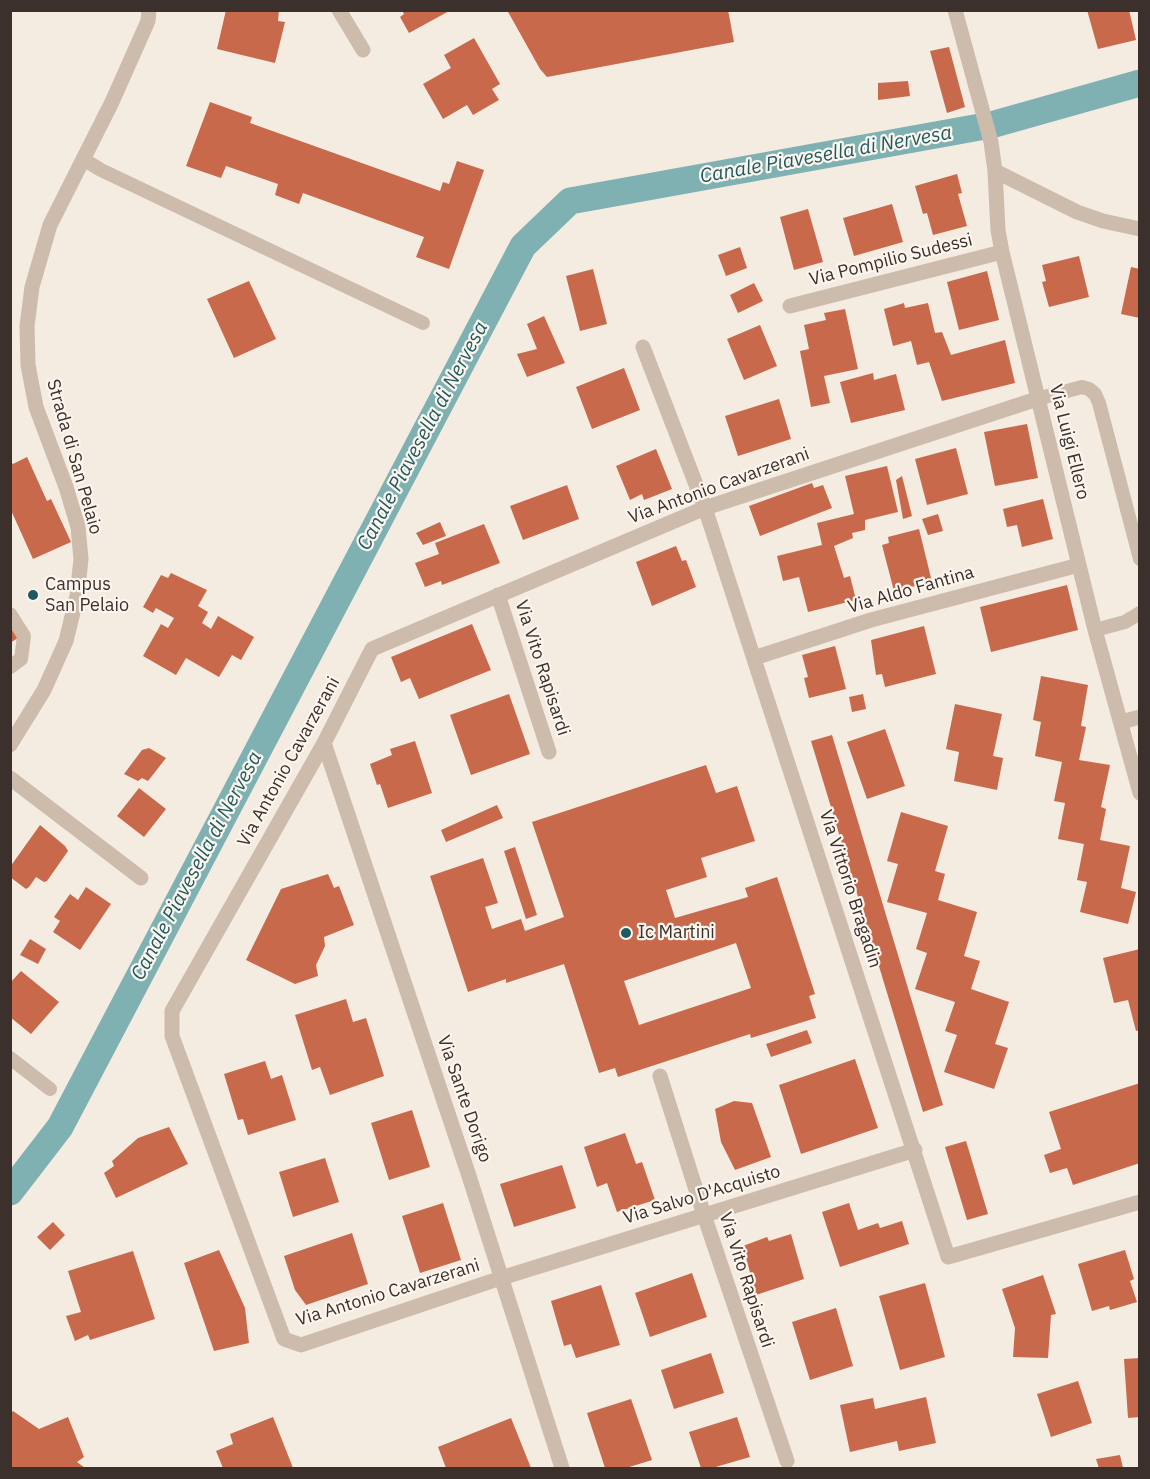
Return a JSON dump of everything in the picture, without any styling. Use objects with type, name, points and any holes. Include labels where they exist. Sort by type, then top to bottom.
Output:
[{"type":"street","name":"Strada di San Pelaio","points":[[10,744],[44,690],[66,641],[77,596],[81,559],[78,527],[36,407],[27,365],[27,326],[32,287],[50,225],[112,102],[148,21],[149,10]]},
{"type":"street","points":[[339,10],[363,50]]},
{"type":"street","name":"Via Luigi Ellero","points":[[955,10],[991,142],[995,171],[996,211],[1002,252],[1095,630],[1140,793]]},
{"type":"street","points":[[995,171],[1077,212],[1103,221],[1140,229]]},
{"type":"street","name":"Via Pompilio Sudessi","points":[[790,306],[1002,252]]},
{"type":"street","name":"Via Vittorio Bragadin","points":[[643,347],[705,508],[948,1257],[1140,1202]]},
{"type":"street","name":"Via Antonio Cavarzerani","points":[[501,1278],[301,1345],[284,1339],[172,1036],[172,1011],[324,743],[372,649],[705,508],[1038,399]]},
{"type":"street","name":"Via Aldo Fantina","points":[[754,658],[871,620],[1079,565]]},
{"type":"street","name":"Via Vito Rapisardi","points":[[498,595],[549,752]]},
{"type":"street","points":[[1121,722],[1140,717]]},
{"type":"street","name":"Via Sante Dorigo","points":[[324,743],[469,1176],[562,1468]]},
{"type":"street","points":[[10,778],[141,878]]},
{"type":"street","name":"Via Vito Rapisardi","points":[[660,1076],[787,1461]]},
{"type":"street","name":"Via Salvo D'Acquisto","points":[[501,1278],[915,1150]]},
{"type":"lane","points":[[83,159],[101,170],[423,322]]},
{"type":"lane","points":[[1038,399],[1082,387],[1095,394],[1140,559]]},
{"type":"lane","points":[[1095,630],[1125,622],[1140,613]]},
{"type":"lane","points":[[10,614],[24,636],[21,659],[10,667]]},
{"type":"lane","points":[[10,1058],[50,1089]]},
{"type":"building","points":[[226,10],[279,10],[278,21],[285,22],[275,63],[217,49]]},
{"type":"building","points":[[402,10],[451,10],[409,33],[400,17],[404,14]]},
{"type":"building","points":[[507,10],[728,10],[734,42],[547,77],[540,69]]},
{"type":"building","points":[[1087,10],[1129,10],[1136,40],[1098,49]]},
{"type":"building","points":[[474,38],[500,84],[492,89],[499,100],[473,115],[467,105],[443,119],[423,84],[451,68],[444,55]]},
{"type":"building","points":[[949,47],[965,107],[947,113],[930,51]]},
{"type":"building","points":[[908,81],[910,96],[878,100],[878,83]]},
{"type":"building","points":[[210,102],[252,117],[250,123],[440,191],[443,182],[449,184],[457,161],[484,170],[449,269],[416,257],[424,237],[303,193],[299,204],[275,195],[278,184],[226,166],[221,178],[186,166]]},
{"type":"building","points":[[957,174],[962,193],[958,194],[967,226],[933,235],[927,213],[923,214],[915,186]]},
{"type":"building","points":[[892,204],[903,242],[854,256],[843,218]]},
{"type":"building","points":[[808,209],[823,262],[794,270],[780,217]]},
{"type":"building","points":[[740,247],[747,268],[726,276],[718,255]]},
{"type":"building","points":[[1079,256],[1089,297],[1049,307],[1042,282],[1046,281],[1042,265]]},
{"type":"building","points":[[1131,267],[1140,269],[1140,318],[1121,314]]},
{"type":"building","points":[[593,269],[607,324],[580,331],[566,276]]},
{"type":"building","points":[[987,271],[999,320],[959,330],[947,282]]},
{"type":"building","points":[[249,281],[276,339],[234,358],[207,299]]},
{"type":"building","points":[[754,283],[763,301],[738,313],[730,295]]},
{"type":"building","points":[[904,303],[905,308],[928,303],[935,333],[942,332],[951,355],[1005,340],[1015,383],[942,401],[929,362],[917,365],[911,341],[893,346],[884,309]]},
{"type":"building","points":[[845,309],[858,369],[824,376],[830,403],[811,407],[800,351],[809,349],[804,325],[826,320],[824,313]]},
{"type":"building","points":[[544,316],[565,363],[527,377],[517,354],[537,349],[527,324]]},
{"type":"building","points":[[760,325],[777,366],[744,380],[727,339]]},
{"type":"building","points":[[624,368],[640,410],[592,429],[576,387]]},
{"type":"building","points":[[873,373],[874,380],[896,374],[905,410],[851,423],[840,382]]},
{"type":"building","points":[[779,399],[791,439],[738,456],[725,416]]},
{"type":"building","points":[[1027,424],[1038,478],[995,486],[984,432]]},
{"type":"building","points":[[956,448],[968,494],[927,505],[915,459]]},
{"type":"building","points":[[656,449],[672,489],[644,500],[642,494],[630,500],[616,466]]},
{"type":"building","points":[[27,457],[47,501],[51,499],[71,542],[33,559],[10,508],[10,461],[13,464]]},
{"type":"building","points":[[887,466],[898,512],[865,520],[865,530],[852,533],[853,538],[834,546],[844,578],[850,576],[856,600],[808,612],[799,577],[783,581],[777,556],[822,545],[817,523],[854,514],[845,476]]},
{"type":"building","points":[[902,476],[912,516],[903,519],[896,480]]},
{"type":"building","points":[[812,483],[814,488],[823,485],[832,508],[760,536],[749,506]]},
{"type":"building","points":[[567,485],[579,519],[523,540],[510,506]]},
{"type":"building","points":[[1043,499],[1053,539],[1022,547],[1017,525],[1007,527],[1003,509]]},
{"type":"building","points":[[938,514],[943,531],[928,535],[922,519]]},
{"type":"building","points":[[440,522],[446,536],[423,545],[416,533]]},
{"type":"building","points":[[484,524],[500,563],[442,585],[441,581],[425,587],[415,563],[439,554],[435,543]]},
{"type":"building","points":[[919,529],[932,582],[894,591],[882,545],[889,543],[888,537]]},
{"type":"building","points":[[676,546],[682,561],[686,560],[696,587],[652,606],[636,562]]},
{"type":"building","points":[[171,573],[207,590],[198,606],[208,612],[202,623],[211,629],[218,616],[254,637],[241,660],[232,655],[219,677],[186,658],[176,675],[143,656],[161,624],[168,628],[174,618],[156,608],[153,613],[143,607],[161,575],[168,578]]},
{"type":"building","points":[[1067,585],[1078,630],[991,652],[980,607]]},
{"type":"building","points":[[10,621],[21,636],[10,643]]},
{"type":"building","points":[[472,624],[491,670],[419,699],[410,678],[401,682],[391,657]]},
{"type":"building","points":[[924,626],[936,674],[885,687],[882,674],[876,675],[871,640]]},
{"type":"building","points":[[835,646],[846,689],[809,698],[804,678],[808,677],[802,655]]},
{"type":"building","points":[[1041,676],[1088,685],[1081,726],[1086,727],[1079,760],[1110,765],[1101,807],[1106,809],[1100,840],[1130,846],[1121,888],[1136,892],[1128,924],[1080,912],[1087,882],[1077,880],[1084,844],[1058,839],[1065,803],[1054,801],[1062,762],[1035,756],[1041,722],[1033,720]]},
{"type":"building","points":[[509,694],[530,754],[471,775],[450,715]]},
{"type":"building","points":[[863,694],[866,709],[852,712],[849,697]]},
{"type":"building","points":[[955,704],[1002,714],[993,756],[1003,758],[997,790],[954,781],[959,752],[946,749]]},
{"type":"building","points":[[885,729],[905,786],[867,799],[847,742]]},
{"type":"building","points":[[832,735],[943,1105],[923,1112],[811,741]]},
{"type":"building","points":[[415,741],[432,793],[388,808],[370,764],[392,755],[390,749]]},
{"type":"building","points":[[149,748],[166,758],[148,781],[142,778],[138,781],[124,774],[142,750]]},
{"type":"building","points":[[706,765],[716,793],[737,786],[755,841],[701,858],[707,877],[666,890],[675,918],[748,897],[745,888],[777,877],[815,994],[809,996],[816,1018],[751,1038],[750,1034],[618,1077],[615,1068],[599,1073],[564,964],[506,983],[506,979],[468,992],[430,876],[483,858],[498,903],[485,907],[492,929],[521,919],[525,931],[564,917],[532,822]],"holes":[[[736,943],[751,988],[639,1025],[624,981]]]},
{"type":"building","points":[[139,788],[166,809],[144,837],[117,816]]},
{"type":"building","points":[[497,805],[503,818],[446,842],[441,830]]},
{"type":"building","points":[[901,812],[948,826],[935,871],[945,874],[938,900],[977,912],[964,956],[980,961],[971,989],[1009,1002],[995,1044],[1008,1048],[994,1089],[944,1072],[957,1035],[945,1031],[955,1002],[915,989],[927,953],[916,949],[927,913],[887,902],[898,864],[887,861]]},
{"type":"building","points":[[40,825],[68,851],[47,881],[44,882],[36,877],[26,889],[10,877],[10,867]]},
{"type":"building","points":[[515,847],[537,915],[526,919],[504,851]]},
{"type":"building","points":[[328,874],[334,888],[339,886],[354,925],[324,937],[325,946],[316,965],[318,976],[295,984],[246,960],[281,889]]},
{"type":"building","points":[[86,887],[111,904],[80,950],[53,932],[60,921],[54,917],[70,894],[78,900]]},
{"type":"building","points":[[30,939],[46,949],[38,964],[20,955]]},
{"type":"building","points":[[1140,949],[1140,1030],[1136,1031],[1128,1000],[1114,1003],[1103,958]]},
{"type":"building","points":[[21,971],[59,1002],[31,1034],[10,1017],[10,983]]},
{"type":"building","points":[[346,999],[353,1022],[366,1018],[384,1076],[330,1095],[320,1067],[312,1070],[295,1015]]},
{"type":"building","points":[[807,1030],[812,1043],[771,1057],[766,1044]]},
{"type":"building","points":[[855,1059],[878,1128],[801,1154],[779,1085]]},
{"type":"building","points":[[265,1061],[271,1079],[282,1075],[296,1120],[248,1135],[243,1119],[238,1120],[224,1074]]},
{"type":"building","points":[[1140,1083],[1140,1163],[1073,1185],[1067,1168],[1050,1173],[1044,1155],[1061,1149],[1049,1112]]},
{"type":"building","points":[[734,1101],[752,1103],[771,1157],[735,1170],[721,1142],[715,1109]]},
{"type":"building","points":[[412,1110],[430,1167],[389,1180],[371,1123]]},
{"type":"building","points":[[169,1127],[188,1164],[116,1198],[104,1173],[114,1166],[112,1161],[138,1138]]},
{"type":"building","points":[[625,1133],[636,1164],[642,1162],[655,1200],[617,1212],[607,1183],[597,1187],[584,1147]]},
{"type":"building","points":[[966,1141],[988,1214],[967,1220],[945,1147]]},
{"type":"building","points":[[325,1158],[339,1202],[293,1217],[279,1172]]},
{"type":"building","points":[[562,1165],[576,1208],[514,1227],[500,1184]]},
{"type":"building","points":[[443,1203],[461,1260],[420,1273],[402,1216]]},
{"type":"building","points":[[849,1203],[858,1230],[878,1223],[880,1228],[902,1221],[909,1244],[840,1267],[822,1212]]},
{"type":"building","points":[[53,1222],[65,1235],[50,1250],[37,1237]]},
{"type":"building","points":[[352,1233],[368,1284],[306,1305],[295,1290],[284,1256]]},
{"type":"building","points":[[791,1234],[804,1279],[756,1295],[743,1246],[767,1237],[769,1241]]},
{"type":"building","points":[[219,1250],[245,1308],[249,1343],[214,1351],[184,1263]]},
{"type":"building","points":[[1125,1250],[1134,1279],[1130,1281],[1137,1302],[1110,1310],[1109,1306],[1092,1311],[1078,1264]]},
{"type":"building","points":[[133,1251],[155,1319],[90,1340],[88,1335],[75,1341],[66,1316],[81,1312],[68,1271]]},
{"type":"building","points":[[692,1273],[707,1317],[650,1337],[635,1293]]},
{"type":"building","points":[[1043,1275],[1056,1314],[1051,1315],[1048,1358],[1013,1357],[1015,1328],[1002,1289]]},
{"type":"building","points":[[925,1283],[945,1357],[900,1370],[879,1296]]},
{"type":"building","points":[[601,1285],[620,1345],[576,1358],[571,1344],[564,1346],[551,1301]]},
{"type":"building","points":[[836,1308],[853,1366],[810,1380],[792,1322]]},
{"type":"building","points":[[711,1353],[724,1393],[674,1409],[661,1370]]},
{"type":"building","points":[[1140,1358],[1140,1417],[1128,1418],[1124,1359]]},
{"type":"building","points":[[1078,1381],[1092,1423],[1051,1437],[1037,1394]]},
{"type":"building","points":[[926,1397],[936,1443],[899,1451],[897,1441],[850,1452],[840,1405],[873,1398],[875,1409]]},
{"type":"building","points":[[631,1399],[652,1460],[626,1468],[605,1468],[587,1413]]},
{"type":"building","points":[[13,1411],[39,1429],[68,1417],[84,1457],[77,1462],[85,1468],[10,1468],[10,1414]]},
{"type":"building","points":[[273,1417],[293,1468],[223,1468],[216,1451],[233,1444],[230,1434]]},
{"type":"building","points":[[737,1417],[750,1457],[712,1468],[701,1468],[689,1432]]},
{"type":"building","points":[[511,1418],[531,1468],[446,1468],[438,1447]]},
{"type":"building","points":[[1120,1455],[1123,1468],[1099,1468],[1096,1459]]},
{"type":"waterway","name":"Canale Piavesella di Nervesa","points":[[10,1192],[60,1127],[523,246],[570,201],[991,125],[1140,83]]},
{"type":"place","name":"Campus San Pelaio","points":[[33,595]]},
{"type":"place","name":"Ic Martini","points":[[626,933]]}]
